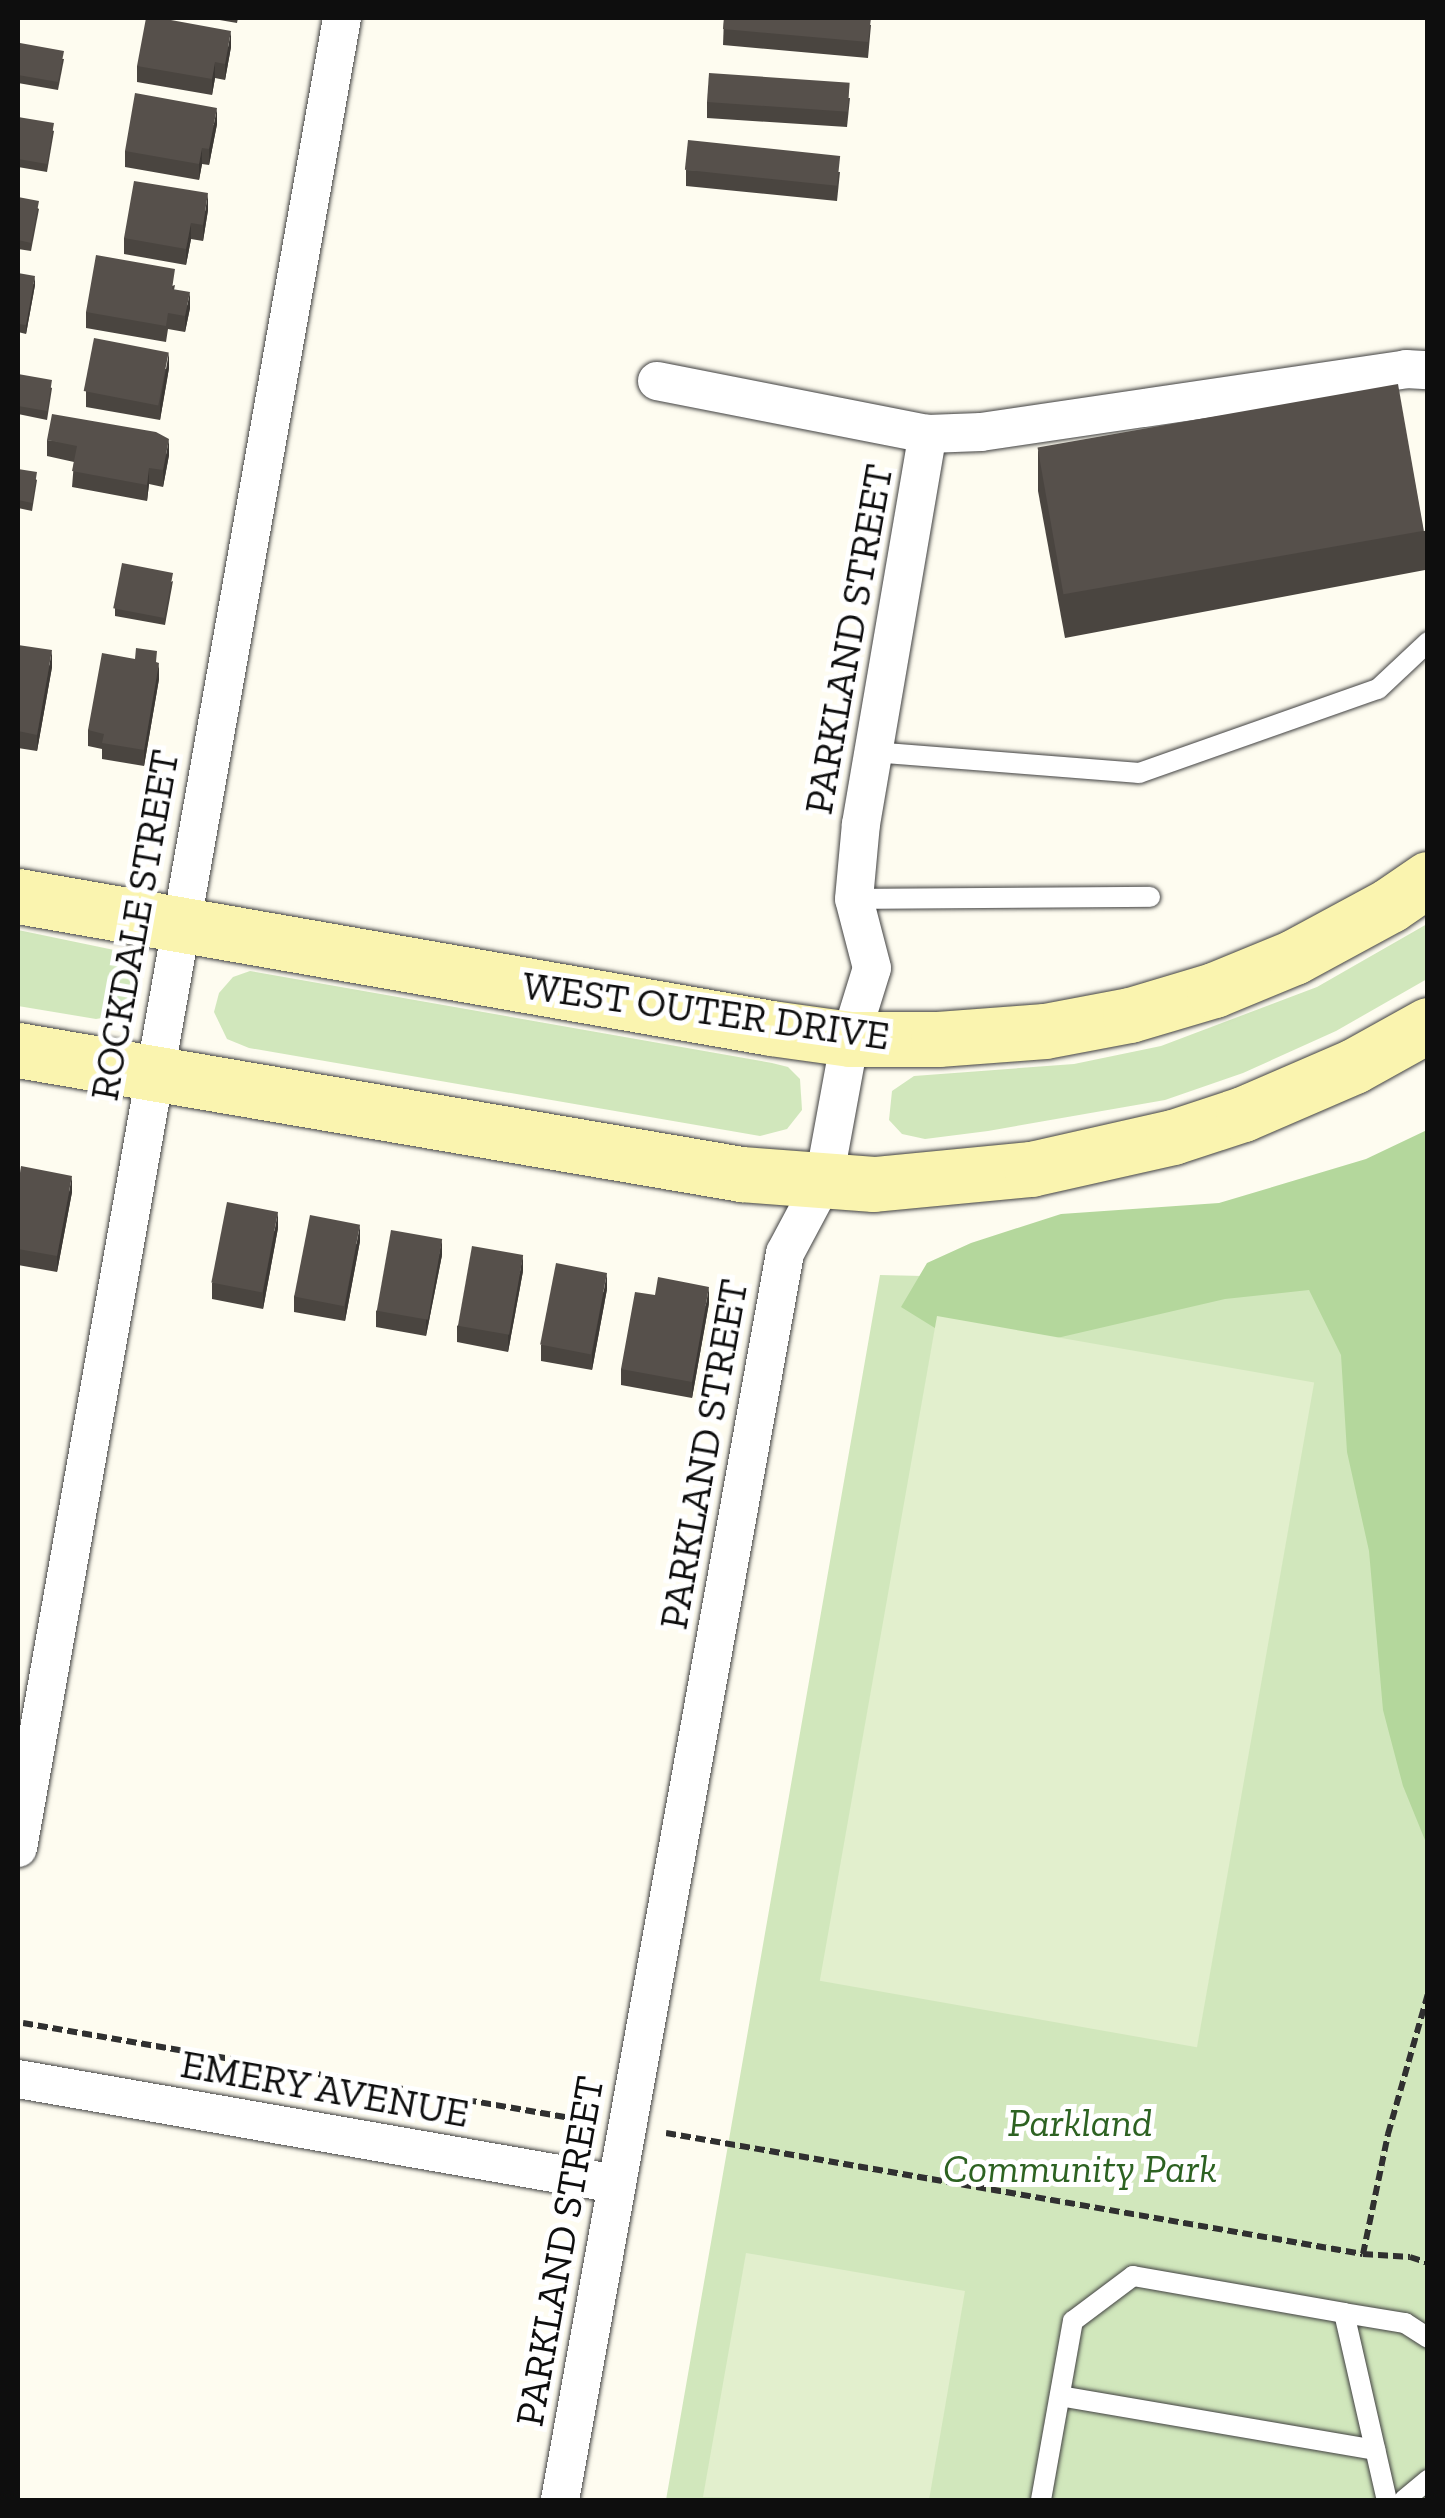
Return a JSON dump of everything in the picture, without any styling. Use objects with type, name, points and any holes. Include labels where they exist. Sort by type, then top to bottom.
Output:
[{"type":"main road","name":"WEST OUTER DRIVE","points":[[18,896],[850,1039],[938,1039],[1045,1031],[1130,1015],[1214,990],[1294,957],[1390,905],[1428,878]]},
{"type":"main road","points":[[18,1050],[741,1174],[874,1184],[959,1178],[1102,1156],[1242,1114],[1354,1066],[1428,1026]]},
{"type":"street","name":"ROCKDALE STREET","points":[[18,1848],[342,18]]},
{"type":"street","points":[[657,381],[928,434],[981,432],[1406,369],[1428,370]]},
{"type":"street","name":"PARKLAND STREET","points":[[560,2500],[785,1254],[824,1180],[850,1039],[872,968],[854,899],[873,752],[928,434]]},
{"type":"street","name":"EMERY AVENUE","points":[[18,2080],[616,2184]]},
{"type":"lane","points":[[873,752],[1139,773],[1378,689],[1428,642]]},
{"type":"lane","points":[[854,899],[1150,897]]},
{"type":"lane","points":[[1042,2500],[1073,2322],[1133,2276],[1405,2323],[1428,2338]]},
{"type":"lane","points":[[1344,2313],[1387,2500]]},
{"type":"lane","points":[[1060,2396],[1375,2450]]},
{"type":"lane","points":[[1404,2500],[1428,2480]]},
{"type":"path","points":[[1363,2254],[1393,2115],[1428,1994]]},
{"type":"path","points":[[22,2023],[602,2123]]},
{"type":"path","points":[[655,2131],[1428,2263]]},
{"type":"green space","points":[[1427,924],[1427,979],[1336,1031],[1243,1073],[1165,1100],[988,1131],[925,1139],[902,1134],[889,1120],[892,1091],[914,1076],[1074,1064],[1161,1046],[1317,987]]},
{"type":"green space","points":[[18,930],[119,951],[131,968],[130,994],[124,1006],[113,1016],[96,1019],[18,1006]]},
{"type":"green space","points":[[250,971],[788,1067],[800,1079],[802,1110],[787,1129],[760,1136],[249,1048],[227,1039],[214,1012],[219,993],[233,977]]},
{"type":"green space","points":[[1427,1130],[1427,1845],[1403,1786],[1383,1710],[1369,1551],[1347,1452],[1341,1355],[1309,1290],[1225,1299],[980,1356],[901,1307],[927,1263],[971,1243],[1061,1214],[1219,1203],[1366,1159]]},
{"type":"green space","name":"Parkland Community Park","points":[[1427,1172],[1427,2500],[666,2500],[880,1275],[1048,1279]]},
{"type":"green space","points":[[937,1316],[1314,1383],[1197,2047],[820,1981]]},
{"type":"green space","points":[[746,2253],[965,2291],[929,2500],[703,2497]]},
{"type":"building","points":[[146,18],[231,31],[225,64],[215,62],[212,79],[137,66]]},
{"type":"building","points":[[724,18],[871,18],[868,42],[723,29]]},
{"type":"building","points":[[20,43],[64,51],[58,82],[18,75]]},
{"type":"building","points":[[709,73],[850,83],[848,112],[707,102]]},
{"type":"building","points":[[135,93],[217,108],[209,149],[202,148],[199,164],[125,151]]},
{"type":"building","points":[[18,117],[54,123],[47,164],[18,159]]},
{"type":"building","points":[[688,140],[840,156],[837,186],[685,170]]},
{"type":"building","points":[[134,181],[208,193],[203,225],[191,223],[186,249],[124,238]]},
{"type":"building","points":[[18,197],[39,201],[31,243],[18,240]]},
{"type":"building","points":[[96,255],[175,269],[172,289],[190,292],[185,316],[168,313],[166,326],[86,312]]},
{"type":"building","points":[[18,273],[35,276],[26,325],[18,324]]},
{"type":"building","points":[[94,338],[169,353],[158,406],[84,391]]},
{"type":"building","points":[[18,374],[52,380],[47,411],[18,406]]},
{"type":"building","points":[[1398,384],[1424,531],[1063,594],[1038,448]]},
{"type":"building","points":[[52,414],[156,432],[169,439],[163,470],[149,468],[147,485],[72,471],[77,446],[47,440]]},
{"type":"building","points":[[18,469],[37,472],[32,503],[18,500]]},
{"type":"building","points":[[122,563],[173,573],[164,618],[113,608]]},
{"type":"building","points":[[18,645],[52,650],[37,735],[18,731]]},
{"type":"building","points":[[136,648],[157,651],[159,663],[144,750],[102,743],[104,734],[88,730],[102,653],[135,659]]},
{"type":"building","points":[[21,1166],[72,1176],[57,1256],[18,1249]]},
{"type":"building","points":[[227,1202],[278,1212],[262,1292],[211,1282]]},
{"type":"building","points":[[310,1215],[360,1225],[344,1306],[294,1296]]},
{"type":"building","points":[[391,1230],[442,1239],[428,1320],[377,1311]]},
{"type":"building","points":[[472,1246],[523,1255],[509,1335],[458,1326]]},
{"type":"building","points":[[556,1263],[607,1273],[591,1354],[540,1344]]},
{"type":"building","points":[[658,1277],[709,1287],[692,1382],[621,1369],[635,1292],[655,1295]]}]
